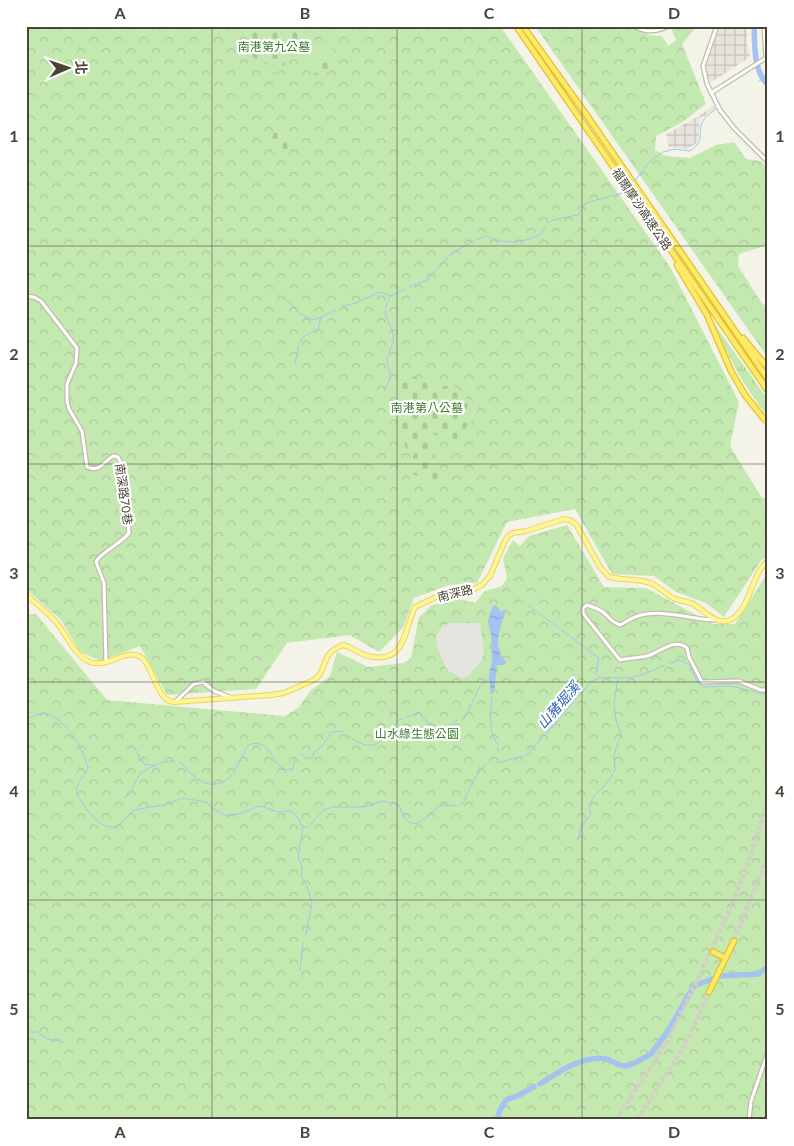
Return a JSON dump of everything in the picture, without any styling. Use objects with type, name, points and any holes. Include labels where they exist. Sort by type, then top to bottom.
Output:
[{"type":"highway","name":"福爾摩沙高速公路","points":[[516,26],[768,392]]},
{"type":"highway","name":"福爾摩沙高速公路","points":[[523,26],[602,137],[768,380]]},
{"type":"highway","points":[[660,236],[707,315],[731,371],[745,395],[766,417]]},
{"type":"highway","points":[[725,318],[768,368]]},
{"type":"highway","points":[[757,376],[768,396]]},
{"type":"highway","points":[[709,992],[734,941]]},
{"type":"highway","points":[[713,952],[726,958]]},
{"type":"main road","points":[[766,417],[768,424]]},
{"type":"main road","name":"南深路","points":[[175,702],[278,694],[304,685],[320,676],[329,653],[342,646],[350,647],[365,655],[374,657],[392,654],[404,642],[415,607],[445,593],[474,589],[482,585],[490,576],[508,536],[518,531],[526,531],[564,519],[576,524],[600,568],[609,577],[646,581],[654,584],[674,599],[692,604],[716,620]]},
{"type":"main road","points":[[716,620],[725,621],[732,619],[752,589],[761,566],[768,561]]},
{"type":"main road","points":[[26,595],[54,620],[81,656],[94,663],[106,663],[127,654],[138,656],[146,663],[164,699],[175,702]]},
{"type":"street","points":[[634,26],[644,32],[651,32],[669,26]]},
{"type":"street","points":[[717,26],[703,66],[707,84],[720,110],[734,128],[768,162]]},
{"type":"street","points":[[711,93],[766,58],[764,26]]},
{"type":"street","name":"南深路70巷","points":[[26,296],[34,297],[41,301],[76,345],[77,360],[67,384],[67,401],[69,409],[82,431],[87,467],[92,469],[100,467],[113,456],[118,457],[121,463],[129,533],[116,546],[99,557],[96,562],[104,583],[106,663]]},
{"type":"street","points":[[716,620],[704,620],[671,614],[640,615],[620,625],[615,624],[600,611],[587,605],[583,608],[583,613],[620,660],[652,655],[668,646],[684,645],[702,682],[738,681],[761,690],[768,690]]},
{"type":"street","points":[[175,702],[194,684],[203,682],[214,691],[233,698]]},
{"type":"street","points":[[749,1120],[751,1101],[768,1052]]},
{"type":"shaded area","points":[[720,26],[747,27],[747,43],[750,57],[710,83],[706,74],[706,66]]},
{"type":"shaded area","points":[[714,105],[715,109],[700,119],[698,142],[688,149],[669,148],[666,134],[699,116]]},
{"type":"shaded area","points":[[450,623],[480,623],[484,652],[482,660],[469,675],[461,678],[447,670],[437,647],[436,637],[441,628]]},
{"type":"green space","points":[[26,26],[500,26],[670,267],[739,402],[730,446],[762,498],[768,498],[768,558],[762,559],[724,617],[706,603],[676,592],[654,576],[612,574],[575,509],[507,522],[477,583],[449,585],[414,598],[403,628],[379,652],[350,635],[287,643],[256,689],[167,695],[140,646],[101,661],[80,652],[61,620],[26,589]]},
{"type":"green space","name":"南港第九公墓","points":[[249,26],[312,27],[300,46],[277,73],[269,75],[267,64],[243,53]]},
{"type":"green space","points":[[535,26],[630,26],[649,35],[662,36],[668,46],[676,40],[671,28],[674,26],[697,26],[682,44],[706,104],[681,123],[656,136],[655,150],[666,156],[690,158],[716,145],[734,142],[746,159],[761,161],[768,169],[768,245],[739,254],[738,266],[763,305],[768,303],[768,358]]},
{"type":"green space","points":[[333,45],[331,70],[322,77],[314,74],[311,69],[316,60]]},
{"type":"green space","points":[[275,124],[283,130],[289,152],[279,155],[273,151],[271,143]]},
{"type":"green space","points":[[715,325],[768,400],[768,410],[765,413],[737,371]]},
{"type":"green space","name":"南港第八公墓","points":[[402,375],[423,378],[442,386],[454,386],[468,401],[472,421],[459,436],[456,451],[448,447],[432,432],[430,435],[436,471],[442,482],[430,482],[412,474],[408,466],[415,453],[406,450],[398,414],[402,394],[397,382]]},
{"type":"green space","name":"山水綠生態公園","points":[[567,525],[604,587],[646,588],[713,624],[735,624],[768,572],[768,1120],[26,1120],[26,614],[36,614],[107,700],[285,716],[299,707],[310,691],[330,676],[337,652],[368,667],[404,663],[411,658],[419,617],[432,605],[455,598],[475,603],[485,591],[502,586],[507,578],[503,558],[513,540],[520,546],[529,536]]},
{"type":"water","points":[[496,605],[501,612],[506,610],[498,643],[506,662],[504,665],[497,665],[494,694],[491,693],[489,676],[492,661],[491,635],[488,622],[493,606]]},
{"type":"waterway","points":[[754,26],[757,65],[768,85]]},
{"type":"waterway","points":[[634,182],[649,162],[663,152],[675,149],[690,151],[695,147],[700,141],[703,121],[716,109]]},
{"type":"waterway","points":[[547,223],[578,215],[586,203],[622,193],[631,185]]},
{"type":"waterway","points":[[409,287],[427,280],[451,254],[477,239],[486,236],[500,241],[526,240],[540,235],[545,228]]},
{"type":"waterway","points":[[343,306],[356,303],[380,292],[391,296],[405,289]]},
{"type":"waterway","points":[[385,389],[391,377],[387,361],[393,342],[393,335],[385,309],[391,296]]},
{"type":"waterway","points":[[287,301],[302,315],[312,320],[320,318]]},
{"type":"waterway","points":[[295,364],[302,338],[318,329],[321,317],[336,310]]},
{"type":"waterway","points":[[528,605],[599,658],[596,673],[599,677]]},
{"type":"waterway","name":"山豬堀溪","points":[[670,663],[679,660],[690,665],[697,682],[704,687],[731,686],[763,694],[768,693]]},
{"type":"waterway","name":"山豬堀溪","points":[[497,763],[527,755],[592,681],[604,677],[634,677],[665,665]]},
{"type":"waterway","points":[[579,838],[580,828],[591,814],[589,807],[593,797],[608,782],[615,770],[614,755],[621,734],[616,720],[614,703],[618,678]]},
{"type":"waterway","name":"山豬堀溪","points":[[462,720],[466,716],[480,686],[489,679]]},
{"type":"waterway","name":"山豬堀溪","points":[[492,696],[491,728],[498,745]]},
{"type":"waterway","name":"山豬堀溪","points":[[406,717],[419,713],[431,726]]},
{"type":"waterway","points":[[26,721],[36,715],[46,714],[56,718],[73,736],[80,747],[88,768],[78,783],[77,794],[93,817],[98,822],[110,827],[117,827],[134,810],[168,804],[182,798],[206,802],[215,810],[227,816],[260,806],[278,812],[291,811],[299,819],[301,825],[307,828],[324,810],[333,807],[363,807],[384,801],[399,805],[406,819],[409,822],[417,823],[440,806],[457,806]]},
{"type":"waterway","name":"山豬堀溪","points":[[384,737],[403,718]]},
{"type":"waterway","name":"山豬堀溪","points":[[434,728],[442,730],[457,720]]},
{"type":"waterway","name":"山豬堀溪","points":[[300,754],[306,758],[313,758],[314,752],[321,747],[332,732],[344,732]]},
{"type":"waterway","name":"山豬堀溪","points":[[348,736],[365,745],[374,745],[382,740]]},
{"type":"waterway","name":"山豬堀溪","points":[[235,770],[248,745],[257,743],[268,750],[280,767],[286,770],[293,769],[295,757]]},
{"type":"waterway","points":[[133,746],[139,755],[139,760],[142,760],[144,764],[154,765]]},
{"type":"waterway","name":"山豬堀溪","points":[[124,798],[130,794],[140,773],[160,763],[174,761]]},
{"type":"waterway","name":"山豬堀溪","points":[[179,762],[204,783],[220,783],[229,778],[233,773]]},
{"type":"waterway","points":[[460,806],[476,776],[487,764]]},
{"type":"waterway","points":[[303,827],[298,858],[302,867],[301,876],[307,886],[312,904],[306,934]]},
{"type":"waterway","points":[[300,971],[303,942]]},
{"type":"waterway","points":[[720,976],[758,974],[768,967]]},
{"type":"waterway","points":[[633,1064],[651,1054],[668,1031],[694,986],[712,979]]},
{"type":"waterway","points":[[26,1032],[38,1032],[47,1039],[58,1041]]},
{"type":"waterway","points":[[540,1084],[572,1065],[589,1059],[607,1059],[621,1065],[630,1065]]},
{"type":"waterway","points":[[497,1120],[506,1100],[534,1087]]},
{"type":"tunnel","points":[[616,1120],[668,1040],[704,966],[732,905],[749,860],[768,798]]},
{"type":"tunnel","points":[[734,941],[768,855]]},
{"type":"tunnel","points":[[637,1120],[686,1043],[709,992]]}]
